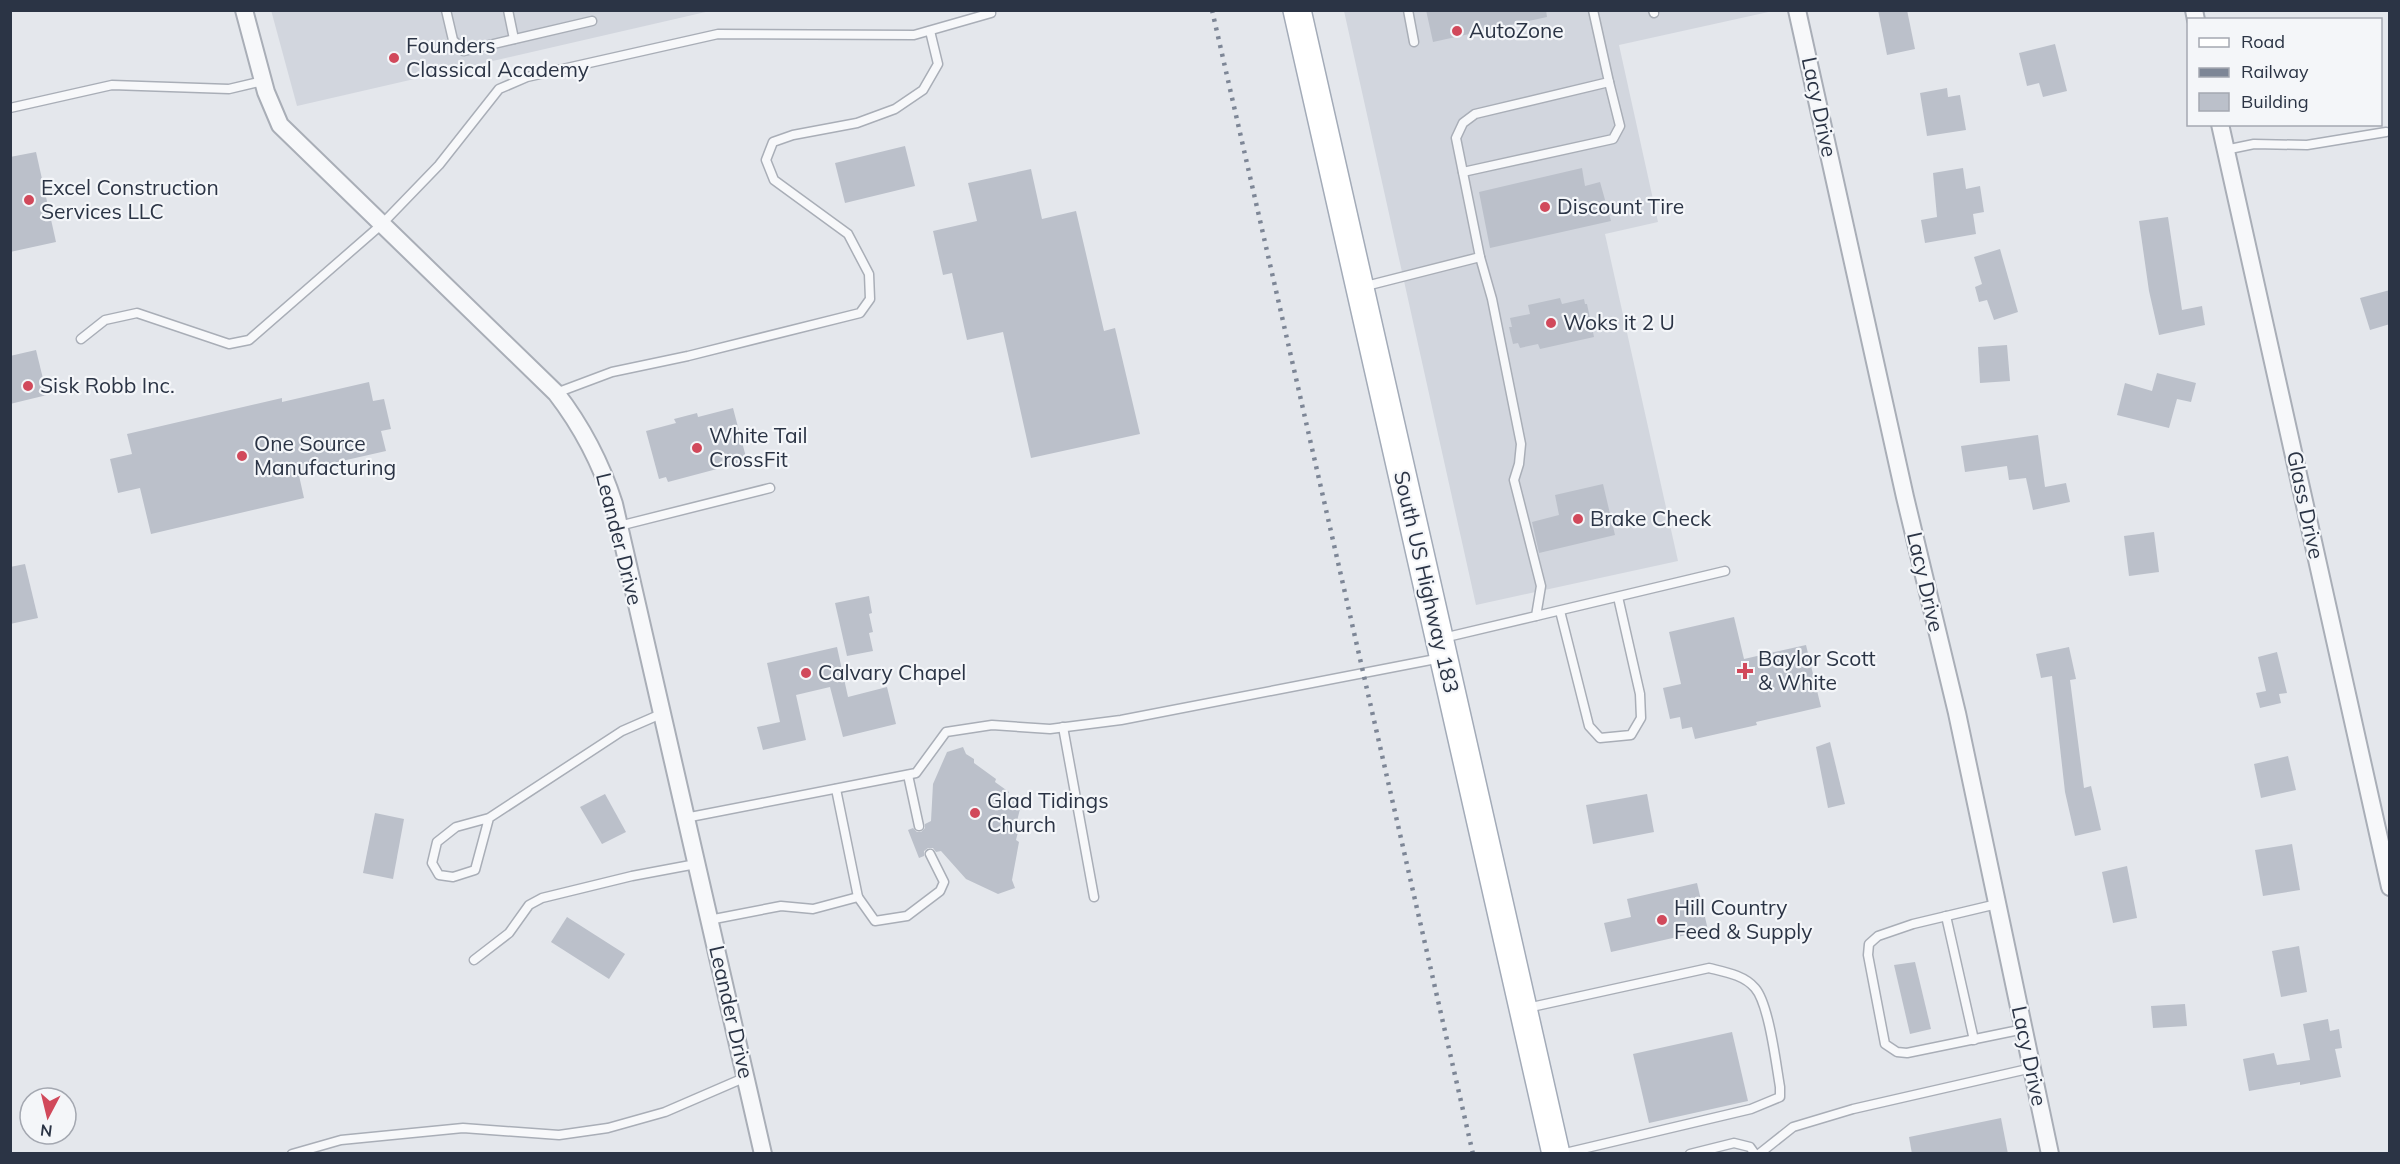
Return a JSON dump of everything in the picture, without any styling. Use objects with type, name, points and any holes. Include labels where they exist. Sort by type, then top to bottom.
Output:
[{"type":"main road","name":"South US Highway 183","points":[[1297,10],[1556,1154]]},
{"type":"street","name":"Leander Drive","points":[[244,10],[263,81],[280,125],[556,393],[585,434],[597,457],[607,480],[619,526],[763,1154]]},
{"type":"street","name":"Lacy Drive","points":[[1797,10],[1905,497],[1957,713],[2050,1154]]},
{"type":"street","name":"Glass Drive","points":[[2220,126],[2390,887]]},
{"type":"lane","points":[[446,10],[453,40],[464,51],[592,21]]},
{"type":"lane","points":[[508,10],[514,39]]},
{"type":"lane","points":[[1408,10],[1414,42]]},
{"type":"lane","points":[[1463,172],[1613,139],[1620,126],[1593,10]]},
{"type":"lane","points":[[81,339],[105,320],[137,314],[229,344],[249,340],[381,225],[439,165],[499,88],[527,77],[718,34],[914,35],[992,12]]},
{"type":"lane","points":[[556,393],[612,372],[688,356],[860,313],[870,299],[870,274],[848,234],[774,180],[766,160],[773,142],[793,135],[857,123],[895,109],[923,90],[938,64],[930,31]]},
{"type":"lane","points":[[10,108],[112,85],[229,89],[263,81]]},
{"type":"lane","points":[[1536,616],[1541,586],[1514,480],[1519,464],[1521,444],[1456,138],[1463,123],[1475,114],[1609,82]]},
{"type":"lane","points":[[2225,150],[2254,144],[2307,145],[2386,132]]},
{"type":"lane","points":[[1359,287],[1480,258]]},
{"type":"lane","points":[[619,526],[770,488]]},
{"type":"lane","points":[[686,818],[916,773],[946,732],[992,725],[1050,729],[1120,720],[1442,648],[1536,616],[1725,571]]},
{"type":"lane","points":[[1560,611],[1589,726],[1600,738],[1631,735],[1641,718],[1640,694],[1618,597]]},
{"type":"lane","points":[[489,818],[475,870],[453,878],[439,875],[432,863],[437,842],[456,827],[489,818],[622,731],[661,714]]},
{"type":"lane","points":[[1063,728],[1094,897]]},
{"type":"lane","points":[[908,775],[919,826]]},
{"type":"lane","points":[[836,789],[858,897],[874,921],[907,916],[940,891],[944,882],[930,854]]},
{"type":"lane","points":[[474,960],[509,933],[529,905],[542,898],[632,876],[696,864]]},
{"type":"lane","points":[[709,920],[781,906],[813,909],[858,897]]},
{"type":"lane","points":[[1997,904],[1913,924],[1878,936],[1869,944],[1868,955],[1886,1044],[1897,1052],[1908,1053],[2024,1029]]},
{"type":"lane","points":[[1946,916],[1974,1040]]},
{"type":"lane","points":[[1523,1009],[1709,968],[1734,973],[1755,988],[1765,1009],[1780,1097],[1751,1109],[1561,1154]]},
{"type":"lane","points":[[1690,1154],[1734,1143],[1750,1147],[1757,1154],[1793,1127],[1853,1109],[2032,1068]]},
{"type":"lane","points":[[292,1154],[342,1140],[463,1128],[560,1135],[608,1128],[665,1112],[746,1077]]},
{"type":"shaded area","name":"Founders Classical Academy","points":[[271,10],[710,11],[297,106]]},
{"type":"shaded area","points":[[1344,11],[1773,11],[1619,45],[1658,222],[1605,234],[1678,561],[1476,605]]},
{"type":"building","name":"AutoZone","points":[[1426,10],[1546,10],[1547,17],[1433,42]]},
{"type":"building","points":[[1878,10],[1907,10],[1915,49],[1887,55]]},
{"type":"building","points":[[2055,44],[2067,91],[2043,97],[2039,83],[2027,86],[2019,53]]},
{"type":"building","points":[[1947,88],[1948,97],[1960,95],[1966,130],[1927,136],[1920,93]]},
{"type":"building","points":[[905,146],[915,186],[845,203],[835,163]]},
{"type":"building","name":"Excel Construction Services LLC","points":[[36,152],[56,242],[10,252],[10,157]]},
{"type":"building","name":"Discount Tire","points":[[1582,168],[1585,186],[1600,182],[1611,221],[1490,248],[1479,192]]},
{"type":"building","points":[[1963,168],[1966,189],[1980,186],[1984,212],[1973,214],[1976,234],[1925,243],[1921,220],[1937,217],[1933,173]]},
{"type":"building","points":[[1031,169],[1042,219],[1076,211],[1104,331],[1115,328],[1140,434],[1031,458],[1003,332],[967,340],[952,273],[943,275],[933,231],[977,221],[968,183]]},
{"type":"building","points":[[2168,217],[2182,310],[2202,306],[2205,325],[2159,335],[2149,291],[2139,221]]},
{"type":"building","points":[[2000,249],[2018,312],[1994,320],[1987,300],[1979,302],[1975,287],[1982,284],[1974,257]]},
{"type":"building","points":[[2390,290],[2390,324],[2370,330],[2360,298]]},
{"type":"building","name":"Woks it 2 U","points":[[1560,298],[1562,304],[1584,299],[1594,337],[1540,349],[1538,344],[1520,348],[1518,343],[1513,344],[1509,327],[1512,327],[1510,318],[1530,314],[1528,305]]},
{"type":"building","points":[[2007,345],[2010,381],[1980,383],[1978,347]]},
{"type":"building","name":"Sisk Robb Inc.","points":[[36,350],[47,395],[10,404],[10,356]]},
{"type":"building","points":[[2157,373],[2196,383],[2191,402],[2177,399],[2169,428],[2117,415],[2125,383],[2152,391]]},
{"type":"building","name":"One Source Manufacturing","points":[[369,382],[373,401],[384,399],[391,429],[381,431],[386,451],[298,471],[304,498],[151,534],[140,488],[118,493],[110,459],[132,454],[127,434],[282,398],[282,402]]},
{"type":"building","name":"White Tail CrossFit","points":[[733,408],[747,461],[668,482],[666,477],[659,479],[646,431],[676,423],[674,419],[697,413],[698,417]]},
{"type":"building","points":[[2038,435],[2045,487],[2066,483],[2070,502],[2033,510],[2026,478],[2009,480],[2007,466],[1965,472],[1961,446]]},
{"type":"building","name":"Brake Check","points":[[1603,484],[1615,535],[1539,553],[1532,522],[1559,515],[1555,495]]},
{"type":"building","points":[[2154,532],[2159,572],[2129,576],[2124,536]]},
{"type":"building","points":[[25,564],[38,618],[10,624],[10,567]]},
{"type":"building","points":[[869,596],[872,613],[869,614],[873,632],[869,633],[873,651],[847,656],[835,603]]},
{"type":"building","name":"Baylor Scott & White","points":[[1734,617],[1744,659],[1806,645],[1821,707],[1695,739],[1692,727],[1682,729],[1680,717],[1670,719],[1663,688],[1681,684],[1669,632]]},
{"type":"building","points":[[837,647],[848,697],[887,687],[896,724],[843,737],[830,687],[796,695],[806,740],[763,750],[757,727],[780,722],[767,663]]},
{"type":"building","points":[[2069,647],[2076,679],[2070,680],[2084,788],[2091,786],[2101,830],[2075,836],[2065,792],[2052,676],[2041,678],[2036,654]]},
{"type":"building","points":[[2277,652],[2287,693],[2279,694],[2281,703],[2260,708],[2256,693],[2266,691],[2258,657]]},
{"type":"building","points":[[1830,742],[1845,804],[1828,808],[1816,747]]},
{"type":"building","name":"Glad Tidings Church","points":[[963,747],[966,754],[974,759],[974,763],[996,779],[995,782],[1009,792],[1007,795],[1021,805],[1017,821],[1020,824],[1016,840],[1019,842],[1012,880],[1015,888],[998,894],[966,879],[941,851],[936,852],[933,848],[928,848],[924,851],[924,856],[919,858],[908,830],[913,828],[921,832],[925,824],[931,821],[933,784],[947,752]]},
{"type":"building","points":[[2288,756],[2296,790],[2261,798],[2254,764]]},
{"type":"building","points":[[605,794],[626,832],[602,844],[580,807]]},
{"type":"building","points":[[1647,794],[1654,832],[1593,844],[1586,805]]},
{"type":"building","points":[[375,813],[404,819],[393,879],[363,873]]},
{"type":"building","points":[[2292,844],[2300,890],[2263,896],[2255,850]]},
{"type":"building","points":[[2127,866],[2137,918],[2113,923],[2102,872]]},
{"type":"building","name":"Hill Country Feed & Supply","points":[[1697,883],[1708,930],[1611,952],[1604,923],[1631,917],[1627,899]]},
{"type":"building","points":[[567,917],[625,954],[609,979],[551,942]]},
{"type":"building","points":[[2299,946],[2307,992],[2281,997],[2272,951]]},
{"type":"building","points":[[1915,962],[1931,1029],[1910,1034],[1894,965]]},
{"type":"building","points":[[2185,1004],[2187,1026],[2153,1028],[2151,1006]]},
{"type":"building","points":[[2328,1019],[2330,1031],[2339,1029],[2342,1048],[2335,1049],[2341,1077],[2249,1091],[2243,1059],[2274,1053],[2277,1065],[2310,1060],[2303,1024]]},
{"type":"building","points":[[1732,1032],[1748,1101],[1649,1123],[1633,1054]]},
{"type":"building","points":[[2001,1118],[2008,1154],[1912,1154],[1909,1137]]},
{"type":"railway","points":[[1212,10],[1473,1154]]},
{"type":"place","name":"AutoZone","points":[[1457,31]]},
{"type":"place","name":"Founders Classical Academy","points":[[394,58]]},
{"type":"place","name":"Excel Construction Services LLC","points":[[29,200]]},
{"type":"place","name":"Discount Tire","points":[[1545,207]]},
{"type":"place","name":"Woks it 2 U","points":[[1551,323]]},
{"type":"place","name":"Sisk Robb Inc.","points":[[28,386]]},
{"type":"place","name":"White Tail CrossFit","points":[[697,448]]},
{"type":"place","name":"One Source Manufacturing","points":[[242,456]]},
{"type":"place","name":"Brake Check","points":[[1578,519]]},
{"type":"place","name":"Baylor Scott & White","points":[[1745,671]]},
{"type":"place","name":"Calvary Chapel","points":[[806,673]]},
{"type":"place","name":"Glad Tidings Church","points":[[975,813]]},
{"type":"place","name":"Hill Country Feed & Supply","points":[[1662,920]]}]
